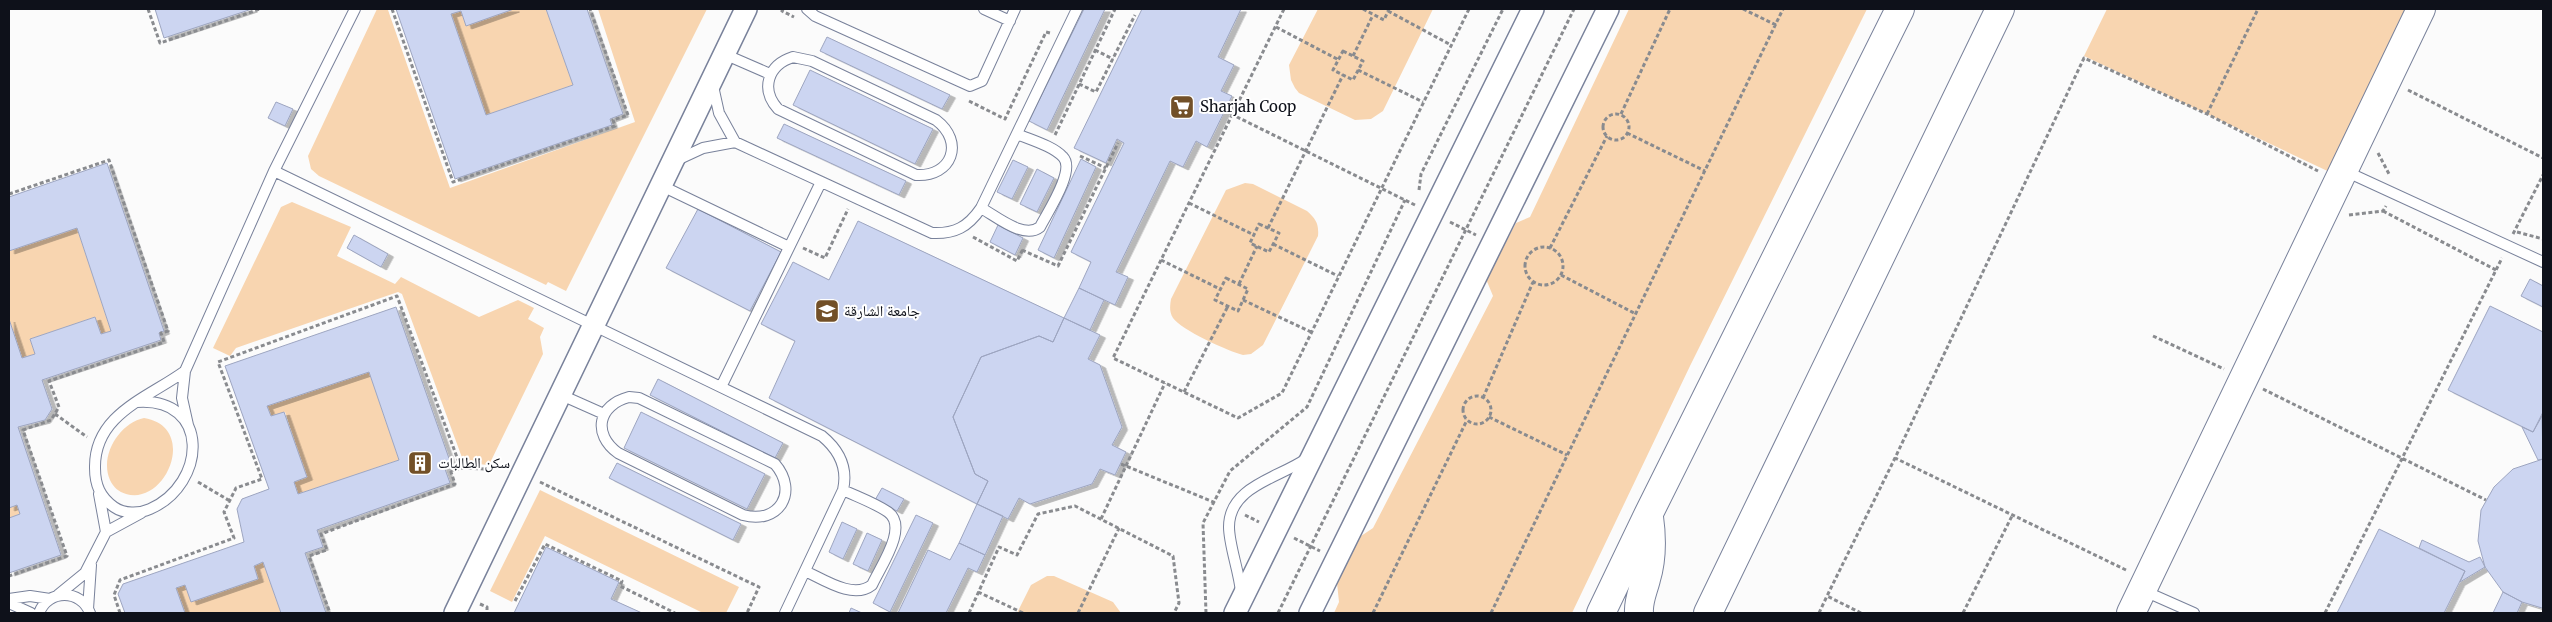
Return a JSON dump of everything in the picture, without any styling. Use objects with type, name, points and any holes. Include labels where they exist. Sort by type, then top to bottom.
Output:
[{"type":"street","points":[[455,613],[559,394],[674,162],[746,9]]},
{"type":"street","points":[[1238,606],[1533,9]]},
{"type":"street","points":[[1310,613],[1608,9]]},
{"type":"street","points":[[1602,613],[1649,513],[1900,9]]},
{"type":"street","points":[[1708,613],[2000,9]]},
{"type":"street","points":[[2136,592],[2259,386],[2335,173],[2421,9]]},
{"type":"street","points":[[1639,613],[1639,603],[1646,580],[1652,548],[1649,513]]},
{"type":"lane","points":[[106,532],[162,504],[177,491],[187,475],[192,450],[182,398],[185,371],[274,171],[355,9]]},
{"type":"lane","points":[[807,9],[815,16],[965,86],[975,86],[982,81],[1015,9]]},
{"type":"lane","points":[[984,9],[1010,21]]},
{"type":"lane","points":[[674,162],[703,148],[735,142],[932,233],[946,234],[960,230],[971,222],[980,208],[1077,9]]},
{"type":"lane","points":[[724,54],[770,74]]},
{"type":"lane","points":[[793,57],[812,61],[945,126],[950,135],[952,146],[950,157],[945,166],[932,174],[916,175],[906,171],[778,109],[771,102],[768,92],[770,74],[776,66],[793,57]]},
{"type":"lane","points":[[712,80],[719,113],[735,142]]},
{"type":"lane","points":[[980,208],[1025,232],[1030,232],[1040,227],[1067,174],[1065,159],[1017,134]]},
{"type":"lane","points":[[274,171],[822,436],[838,452],[842,462],[845,481],[843,490],[785,613]]},
{"type":"lane","points":[[2335,173],[2393,193],[2543,262]]},
{"type":"lane","points":[[721,387],[821,182]]},
{"type":"lane","points":[[662,186],[790,245]]},
{"type":"lane","points":[[39,613],[44,604],[77,582],[91,564],[106,532],[94,468],[98,444],[106,427],[120,412],[185,371]]},
{"type":"lane","points":[[559,394],[604,414]]},
{"type":"lane","points":[[639,398],[775,464],[782,472],[786,483],[786,494],[782,504],[775,512],[765,516],[754,518],[744,515],[618,454],[609,447],[603,437],[601,425],[604,414],[610,406],[619,400],[639,398]]},
{"type":"lane","points":[[137,402],[152,401],[166,405],[179,413],[188,425]]},
{"type":"lane","points":[[1238,606],[1238,569],[1229,527],[1236,503],[1243,493],[1254,486],[1279,475],[1313,454]]},
{"type":"lane","points":[[805,571],[851,591],[862,590],[872,585],[897,534],[895,522],[888,512],[843,490]]},
{"type":"lane","points":[[98,491],[106,502],[117,509],[130,512],[144,512]]},
{"type":"lane","points":[[89,611],[91,564]]},
{"type":"lane","points":[[2136,592],[2194,613]]},
{"type":"lane","points":[[9,599],[30,596],[54,597],[72,595],[79,598],[89,611]]},
{"type":"lane","points":[[9,604],[31,613]]},
{"type":"path","points":[[148,9],[160,43],[260,9]]},
{"type":"path","points":[[392,9],[453,182],[615,126],[613,120],[628,114],[590,9]]},
{"type":"path","points":[[1049,149],[1115,9]]},
{"type":"path","points":[[1284,9],[1113,358],[1238,418],[1282,393],[1469,9]]},
{"type":"path","points":[[1363,9],[1384,20],[1389,10],[1451,44]]},
{"type":"path","points":[[1225,111],[1418,206],[1421,174],[1503,9]]},
{"type":"path","points":[[1278,613],[1574,9]]},
{"type":"path","points":[[1621,114],[1670,9]]},
{"type":"path","points":[[1743,9],[1776,25]]},
{"type":"path","points":[[1491,613],[1783,9]]},
{"type":"path","points":[[2207,114],[2258,9]]},
{"type":"path","points":[[1079,84],[1096,92],[1135,15]]},
{"type":"path","points":[[1353,56],[1373,15]]},
{"type":"path","points":[[1276,27],[1339,60]]},
{"type":"path","points":[[1095,50],[1113,58]]},
{"type":"path","points":[[1343,51],[1363,61],[1353,80],[1333,70],[1339,60],[1343,51]]},
{"type":"path","points":[[1819,613],[1895,458],[2084,58],[2335,173]]},
{"type":"path","points":[[1358,70],[1423,102]]},
{"type":"path","points":[[1268,228],[1343,75]]},
{"type":"path","points":[[2401,87],[2543,158]]},
{"type":"path","points":[[1612,114],[1621,114],[1627,119],[1628,133],[1618,140],[1607,136],[1603,128],[1605,120],[1612,114]]},
{"type":"path","points":[[1628,133],[1705,171]]},
{"type":"path","points":[[1550,248],[1607,136]]},
{"type":"path","points":[[1022,250],[1058,266],[1118,143]]},
{"type":"path","points":[[2377,144],[2381,162],[2398,183],[2383,211]]},
{"type":"path","points":[[1065,159],[1076,154],[1106,168]]},
{"type":"path","points":[[9,194],[109,160],[168,331],[161,333],[164,342],[49,381],[59,407],[51,420],[23,430],[67,556],[9,576]]},
{"type":"path","points":[[2325,613],[2543,174]]},
{"type":"path","points":[[790,245],[825,258],[854,197]]},
{"type":"path","points":[[1206,613],[1203,523],[1230,471],[1307,407],[1405,200]]},
{"type":"path","points":[[1189,203],[1254,235]]},
{"type":"path","points":[[2346,222],[2350,213],[2383,211],[2496,270]]},
{"type":"path","points":[[1432,213],[1492,243]]},
{"type":"path","points":[[1259,224],[1279,233],[1269,252],[1250,243],[1254,235],[1259,224]]},
{"type":"path","points":[[2505,228],[2543,240]]},
{"type":"path","points":[[960,230],[1017,260],[1030,232]]},
{"type":"path","points":[[1273,244],[1338,276]]},
{"type":"path","points":[[1239,284],[1257,246]]},
{"type":"path","points":[[1536,248],[1550,248],[1560,256],[1563,269],[1561,275],[1549,285],[1533,282],[1525,271],[1527,258],[1536,248]]},
{"type":"path","points":[[1161,260],[1220,289]]},
{"type":"path","points":[[1561,275],[1636,314]]},
{"type":"path","points":[[1226,278],[1248,289],[1238,311],[1215,300],[1220,289],[1226,278]]},
{"type":"path","points":[[1483,398],[1533,282]]},
{"type":"path","points":[[120,613],[114,595],[120,580],[234,538],[224,512],[236,488],[262,479],[218,362],[397,296],[461,468]]},
{"type":"path","points":[[1243,300],[1311,332]]},
{"type":"path","points":[[1184,392],[1228,306]]},
{"type":"path","points":[[2153,336],[2259,386],[2486,500]]},
{"type":"path","points":[[1101,519],[1165,383]]},
{"type":"path","points":[[1477,396],[1483,398],[1490,406],[1489,417],[1483,423],[1475,424],[1468,420],[1464,414],[1466,402],[1477,396]]},
{"type":"path","points":[[55,414],[98,444]]},
{"type":"path","points":[[1489,417],[1567,455]]},
{"type":"path","points":[[1373,613],[1468,420]]},
{"type":"path","points":[[1895,458],[2012,515],[2136,592]]},
{"type":"path","points":[[1121,464],[1215,502]]},
{"type":"path","points":[[330,613],[309,556],[327,550],[322,534],[456,484],[451,472],[461,468],[487,469]]},
{"type":"path","points":[[521,474],[759,587],[747,613]]},
{"type":"path","points":[[187,475],[230,502]]},
{"type":"path","points":[[969,613],[999,547],[1017,556],[1038,514],[1075,506],[1173,556],[1179,603],[1174,613]]},
{"type":"path","points":[[1963,613],[2012,515]]},
{"type":"path","points":[[1078,613],[1119,528]]},
{"type":"path","points":[[516,601],[545,544],[622,581],[620,586],[675,613]]},
{"type":"path","points":[[978,592],[1023,613]]},
{"type":"path","points":[[1827,596],[1861,613]]},
{"type":"shaded area","points":[[377,9],[388,10],[450,188],[635,122],[598,9],[707,9],[566,291],[548,282],[546,285],[319,176],[311,169],[308,156]]},
{"type":"shaded area","points":[[514,9],[546,9],[573,85],[486,115],[451,14],[461,11],[467,25]]},
{"type":"shaded area","points":[[1318,9],[1433,9],[1383,111],[1371,119],[1355,120],[1299,93],[1291,80],[1289,65]]},
{"type":"shaded area","points":[[1629,9],[1867,9],[1690,366],[1572,613],[1334,613],[1339,602],[1337,583],[1358,538],[1373,528],[1493,296],[1486,279],[1516,223],[1530,217]]},
{"type":"shaded area","points":[[2107,9],[2412,9],[2336,175],[2084,56]]},
{"type":"shaded area","points":[[1245,183],[1253,184],[1307,211],[1316,222],[1318,236],[1263,345],[1251,354],[1243,355],[1216,345],[1185,328],[1173,318],[1170,306],[1171,299],[1226,190]]},
{"type":"shaded area","points":[[292,202],[351,227],[337,256],[395,284],[401,277],[479,317],[518,300],[534,308],[528,319],[544,328],[540,337],[543,354],[489,465],[464,463],[402,294],[398,292],[236,348],[230,356],[213,348],[281,207]]},
{"type":"shaded area","points":[[77,228],[111,331],[101,334],[95,317],[30,339],[35,354],[22,358],[9,319],[9,251]]},
{"type":"shaded area","points":[[369,372],[399,460],[298,494],[294,482],[306,477],[285,412],[271,416],[267,406]]},
{"type":"shaded area","points":[[144,418],[161,424],[170,435],[173,449],[171,464],[164,478],[153,488],[141,495],[126,494],[117,489],[110,480],[107,460],[114,442],[120,433],[135,421]]},
{"type":"shaded area","points":[[540,490],[739,587],[726,613],[703,613],[545,536],[512,602],[490,591]]},
{"type":"shaded area","points":[[17,505],[20,514],[9,518],[9,508]]},
{"type":"shaded area","points":[[263,562],[281,613],[185,613],[176,588],[185,585],[258,579],[254,566]]},
{"type":"shaded area","points":[[1047,576],[1054,576],[1113,602],[1121,613],[1017,613],[1031,585]]},
{"type":"building","points":[[155,9],[252,9],[164,38]]},
{"type":"building","points":[[396,9],[514,9],[466,26],[461,11],[451,14],[486,115],[573,85],[546,9],[587,9],[623,114],[610,119],[612,125],[455,179]]},
{"type":"building","points":[[1084,9],[1105,9],[1047,130],[1029,121]]},
{"type":"building","points":[[1142,9],[1241,9],[1218,57],[1234,65],[1221,91],[1232,96],[1207,147],[1196,141],[1183,167],[1170,161],[1116,272],[1128,277],[1115,305],[1079,288],[1091,262],[1071,252],[1124,143],[1117,139],[1106,163],[1074,148]]},
{"type":"building","points":[[827,37],[950,95],[942,109],[820,51]]},
{"type":"building","points":[[810,70],[933,129],[915,164],[793,105]]},
{"type":"building","points":[[276,102],[293,109],[285,126],[268,118]]},
{"type":"building","points":[[784,124],[906,181],[899,195],[777,138]]},
{"type":"building","points":[[1081,159],[1096,167],[1054,258],[1038,250]]},
{"type":"building","points":[[1013,160],[1028,167],[1012,199],[997,192]]},
{"type":"building","points":[[107,163],[164,331],[159,333],[161,340],[42,380],[52,409],[45,420],[18,427],[61,555],[9,573],[9,518],[20,514],[17,505],[9,508],[9,319],[22,358],[35,354],[30,339],[95,317],[101,334],[111,331],[77,228],[9,251],[9,197]]},
{"type":"building","points":[[1037,169],[1054,178],[1037,212],[1020,204]]},
{"type":"building","points":[[698,209],[781,252],[750,311],[666,268]]},
{"type":"building","points":[[858,221],[1064,318],[1053,342],[1039,336],[981,357],[953,417],[975,474],[988,481],[977,504],[769,398],[795,341],[761,324],[793,262],[829,280]]},
{"type":"building","points":[[998,225],[1023,238],[1015,255],[990,242]]},
{"type":"building","points":[[354,235],[388,254],[381,267],[347,248]]},
{"type":"building","points":[[2530,279],[2543,286],[2543,307],[2521,296]]},
{"type":"building","points":[[1079,288],[1104,300],[1090,330],[1064,318]]},
{"type":"building","points":[[2490,306],[2543,332],[2543,412],[2533,432],[2448,390]]},
{"type":"building","name":"سكن الطالبات","points":[[396,307],[452,467],[445,469],[450,483],[317,530],[323,547],[305,553],[326,613],[281,613],[263,562],[254,566],[258,579],[191,602],[185,585],[176,588],[185,613],[125,613],[118,594],[123,584],[244,542],[237,509],[242,499],[269,489],[225,366]],"holes":[[[369,372],[399,460],[298,494],[294,482],[307,477],[284,412],[271,416],[267,406]]]},
{"type":"building","points":[[1064,318],[1100,335],[1088,359],[1100,365],[1122,427],[1112,445],[1126,452],[1115,475],[1100,469],[1092,484],[1030,504],[1019,498],[1008,519],[977,504],[988,481],[975,474],[953,417],[981,357],[1039,336],[1053,342]]},
{"type":"building","points":[[658,379],[783,443],[775,458],[650,395]]},
{"type":"building","points":[[641,412],[765,474],[747,509],[624,448]]},
{"type":"building","points":[[2542,416],[2543,459],[2538,460],[2522,427],[2533,432]]},
{"type":"building","points":[[2543,459],[2542,608],[2522,602],[2503,592],[2485,567],[2478,541],[2481,510],[2494,487],[2513,469]]},
{"type":"building","points":[[617,463],[741,524],[733,540],[609,478]]},
{"type":"building","points":[[882,488],[904,499],[897,511],[875,500]]},
{"type":"building","points":[[977,504],[1003,516],[985,555],[959,543]]},
{"type":"building","points":[[916,515],[933,523],[890,612],[873,603]]},
{"type":"building","points":[[842,522],[857,529],[843,559],[829,552]]},
{"type":"building","points":[[2379,529],[2465,571],[2444,613],[2337,613]]},
{"type":"building","points":[[867,533],[882,540],[868,571],[853,564]]},
{"type":"building","points":[[2422,540],[2469,562],[2480,557],[2485,567],[2460,582],[2465,571],[2419,548]]},
{"type":"building","points":[[959,543],[985,555],[977,572],[968,568],[946,613],[898,613],[928,550],[950,560]]},
{"type":"building","points":[[546,547],[619,582],[611,599],[642,613],[514,613]]},
{"type":"building","points":[[2503,592],[2522,602],[2517,613],[2493,613]]},
{"type":"building","points":[[851,608],[862,613],[849,613]]},
{"type":"place","name":"Sharjah Coop","points":[[1182,107]]},
{"type":"place","name":"جامعة الشارقة","points":[[827,311]]},
{"type":"place","name":"سكن الطالبات","points":[[420,463]]}]
